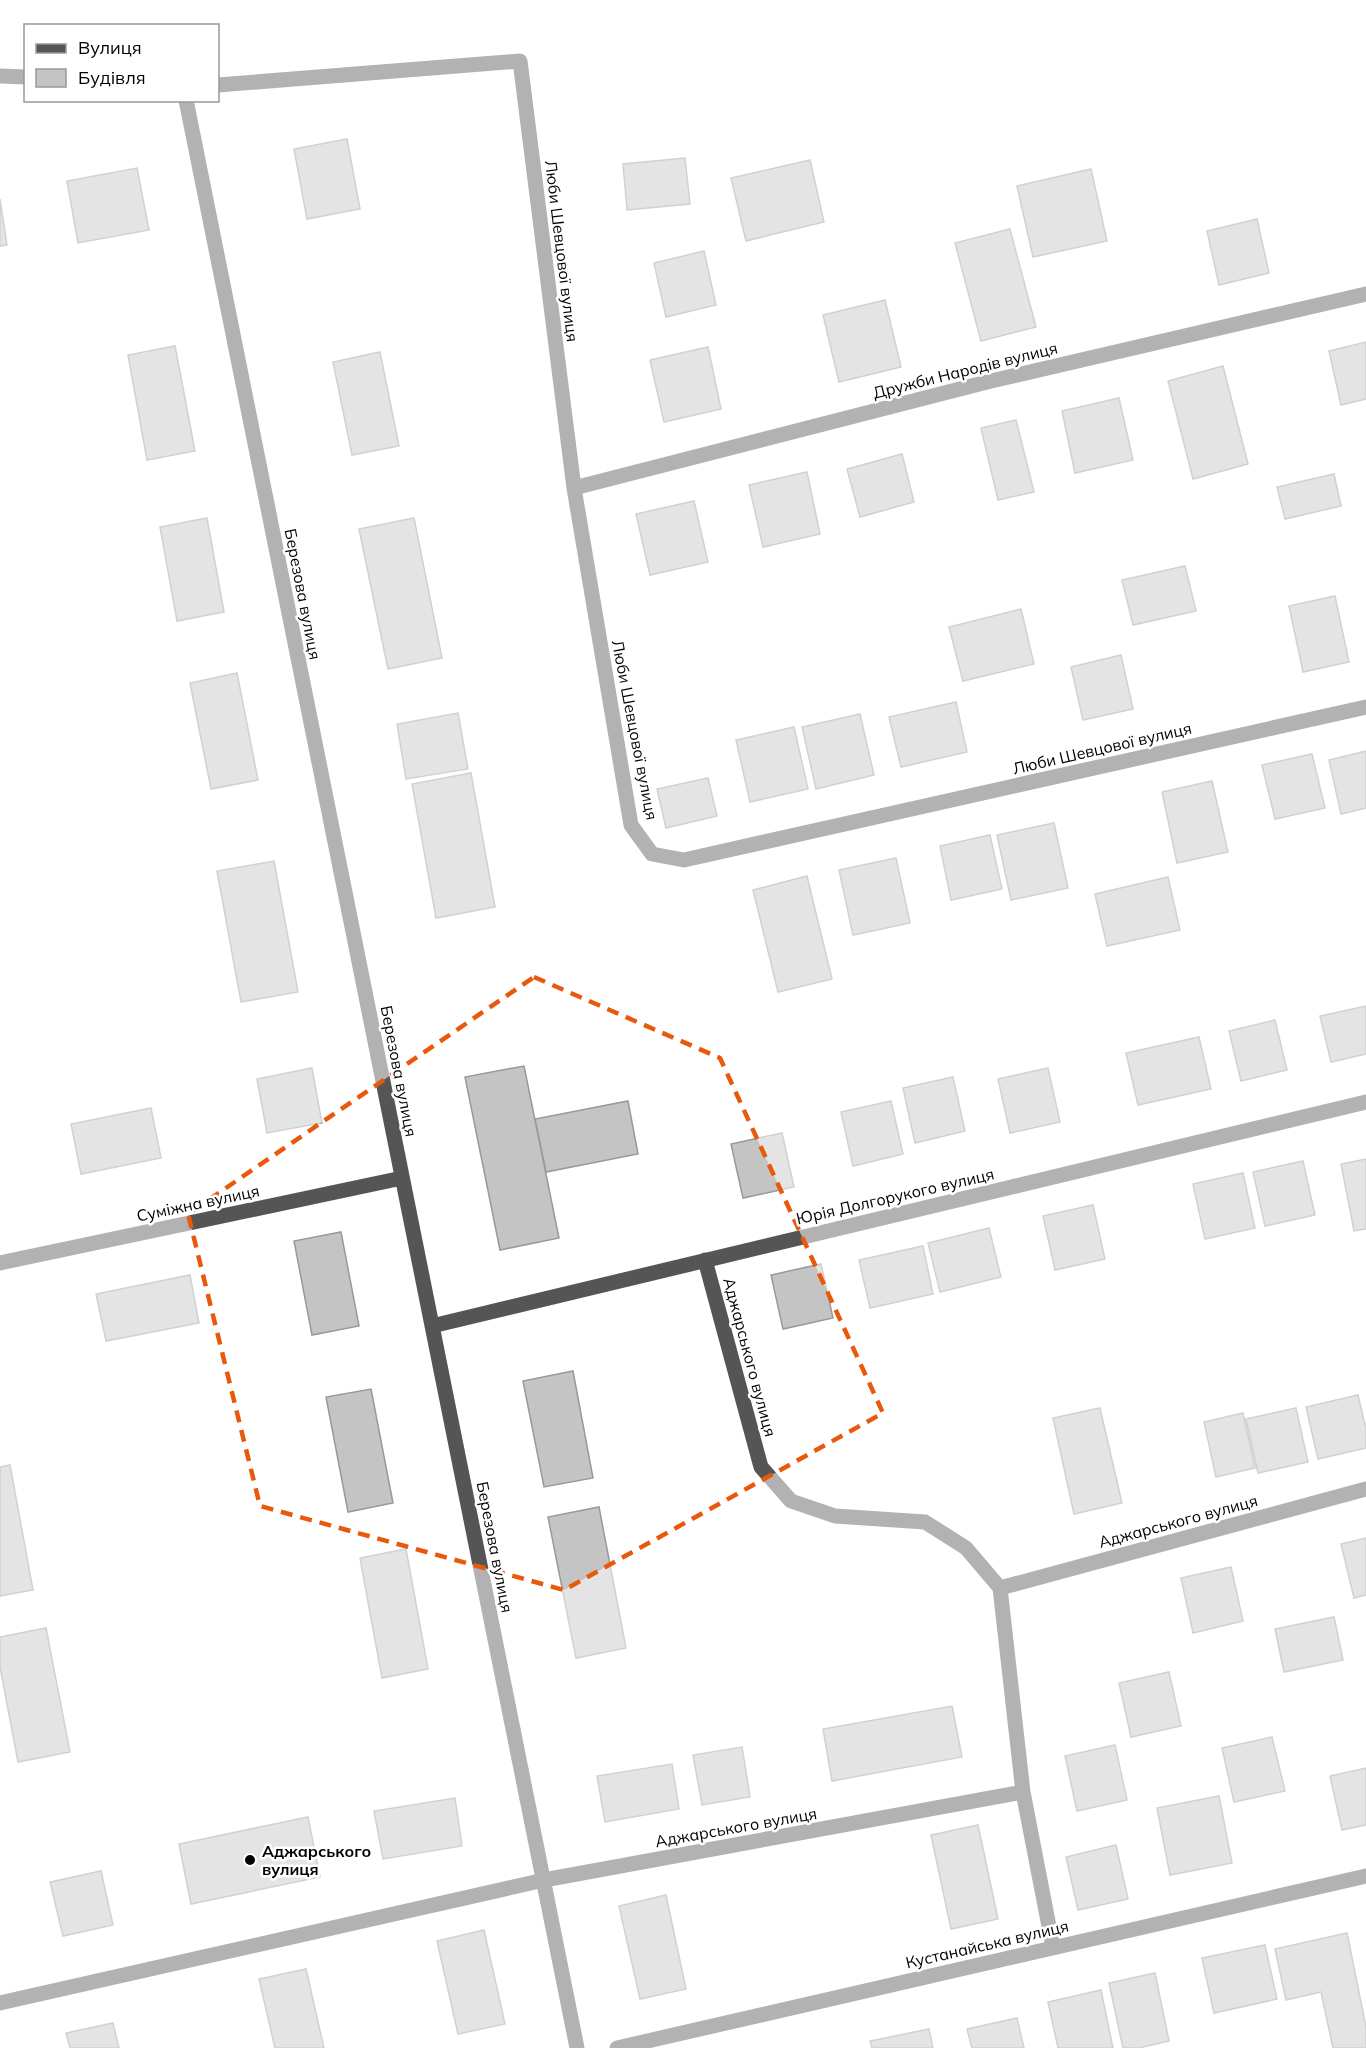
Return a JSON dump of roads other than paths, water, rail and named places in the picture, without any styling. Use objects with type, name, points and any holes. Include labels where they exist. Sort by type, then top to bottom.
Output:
[{"type":"street","name":"Люби Шевцової вулиця","points":[[219,85],[520,61],[574,488],[631,825],[652,854],[684,860],[1366,707]]},
{"type":"street","points":[[0,76],[24,77]]},
{"type":"street","name":"Березова вулиця","points":[[186,102],[577,2048]]},
{"type":"street","name":"Дружби Народів вулиця","points":[[574,488],[991,381],[1366,294]]},
{"type":"street","name":"Юрія Долгорукого вулиця","points":[[432,1326],[1366,1102]]},
{"type":"street","name":"Суміжна вулиця","points":[[0,1263],[402,1178]]},
{"type":"street","name":"Аджарського вулиця","points":[[705,1260],[761,1467],[791,1501],[835,1516],[925,1522],[966,1548],[1000,1588],[1366,1489]]},
{"type":"street","points":[[1000,1588],[1023,1792],[1053,1947]]},
{"type":"street","name":"Аджарського вулиця","points":[[0,2003],[544,1880],[1023,1792]]},
{"type":"street","name":"Кустанайська вулиця","points":[[617,2048],[1366,1876]]},
{"type":"place","name":"Аджарського вулиця","points":[[250,1860]]}]
